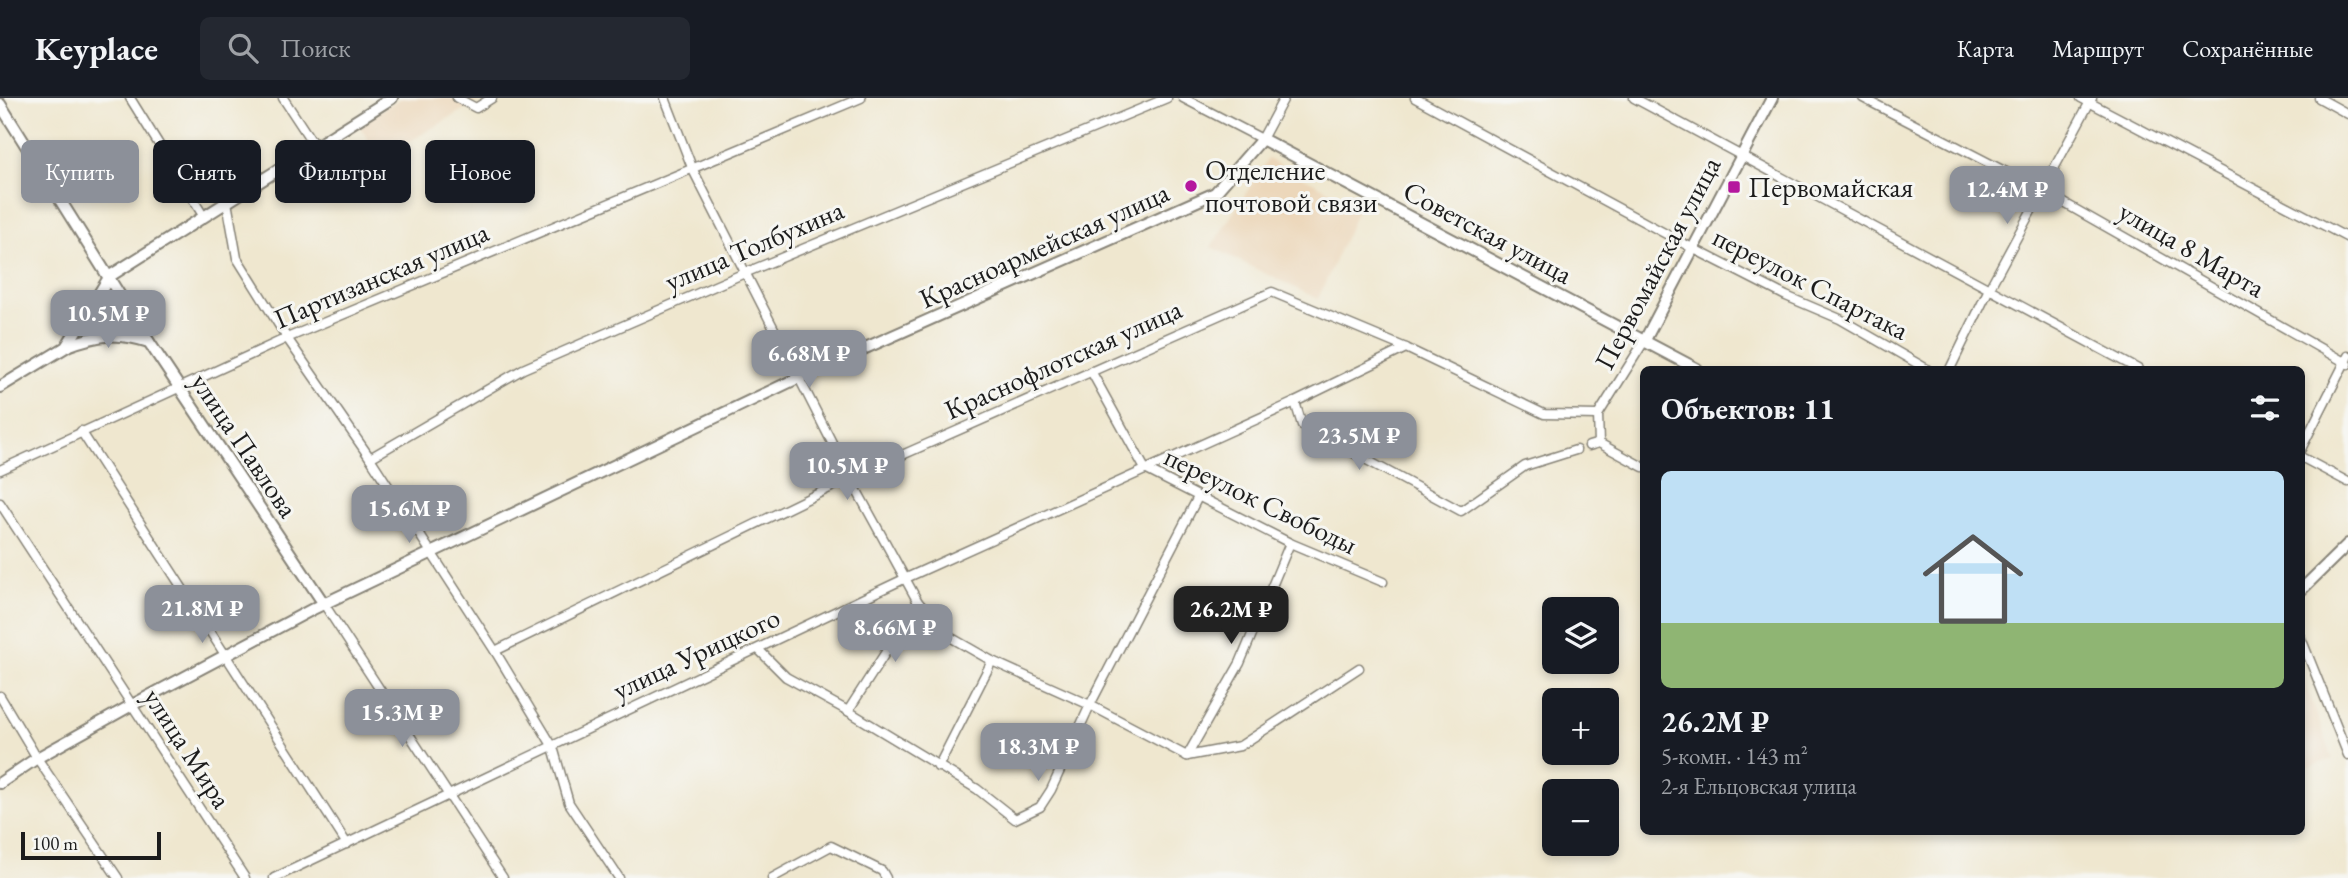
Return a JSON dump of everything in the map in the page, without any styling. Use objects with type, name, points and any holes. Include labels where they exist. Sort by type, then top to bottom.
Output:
[{"type":"street","points":[[130,98],[204,217]]},
{"type":"street","points":[[283,98],[311,140]]},
{"type":"street","points":[[328,140],[392,98]]},
{"type":"street","points":[[457,98],[476,108],[492,98]]},
{"type":"street","points":[[665,98],[693,170],[850,478],[918,602],[950,637],[992,661],[1090,705],[1187,756],[1240,746],[1359,668]]},
{"type":"street","name":"Партизанская улица","points":[[0,470],[287,338],[861,98]]},
{"type":"street","name":"улица Толбухина","points":[[370,458],[523,369],[747,272],[1167,98]]},
{"type":"street","name":"Советская улица","points":[[1182,98],[1692,366]]},
{"type":"street","points":[[1262,139],[1284,98]]},
{"type":"street","name":"переулок Спартака","points":[[1415,98],[1692,248],[1786,296],[1840,319],[1922,366]]},
{"type":"street","points":[[1634,98],[2132,366]]},
{"type":"street","name":"Первомайская улица","points":[[1598,415],[1645,340],[1772,98]]},
{"type":"street","name":"улица 8 Марта","points":[[1863,98],[2043,191],[2347,361]]},
{"type":"street","points":[[2319,98],[2348,114]]},
{"type":"street","points":[[1951,366],[2088,100],[2348,238]]},
{"type":"street","name":"улица Павлова","points":[[0,104],[149,342],[503,878]]},
{"type":"street","name":"Красноармейская улица","points":[[0,783],[37,758],[132,705],[324,604],[800,377],[1215,194],[1262,139]]},
{"type":"street","points":[[66,346],[110,276],[225,203]]},
{"type":"street","points":[[227,203],[237,258],[287,338],[370,458],[495,650],[553,747],[569,803],[619,878]]},
{"type":"street","name":"Краснофлотская улица","points":[[495,650],[850,478],[1272,292],[1406,348]]},
{"type":"street","points":[[0,387],[66,346],[92,337],[106,334],[149,342]]},
{"type":"street","points":[[1406,348],[1544,414],[1598,415],[1599,443]]},
{"type":"street","name":"улица Урицкого","points":[[274,878],[904,579],[1295,402],[1406,348]]},
{"type":"street","points":[[2305,441],[2347,361]]},
{"type":"street","name":"переулок Свободы","points":[[1091,371],[1145,469],[1290,543],[1383,582]]},
{"type":"street","points":[[1295,402],[1302,425],[1461,511],[1525,466],[1576,450]]},
{"type":"street","points":[[81,431],[347,844]]},
{"type":"street","points":[[1589,446],[1599,443],[1640,465]]},
{"type":"street","points":[[2305,459],[2348,482]]},
{"type":"street","points":[[758,649],[786,677],[977,789],[1015,819],[1040,807],[1051,790],[1090,705],[1198,497]]},
{"type":"street","name":"улица Мира","points":[[0,503],[244,878]]},
{"type":"street","points":[[1187,756],[1240,663],[1290,543]]},
{"type":"street","points":[[2305,586],[2348,544]]},
{"type":"street","points":[[848,711],[918,602]]},
{"type":"street","points":[[2305,648],[2348,755]]},
{"type":"street","points":[[938,767],[992,661]]},
{"type":"street","points":[[0,696],[37,758],[118,878]]},
{"type":"street","points":[[772,878],[831,846],[881,871],[886,878]]},
{"type":"shaded area","points":[[401,98],[483,98],[411,141],[368,140],[358,124]]},
{"type":"shaded area","points":[[1268,159],[1359,206],[1318,299],[1211,247]]},
{"type":"shaded area","points":[[2305,683],[2333,759],[2305,769]]},
{"type":"green space","points":[[107,306],[116,307],[136,334],[106,331],[76,337]]},
{"type":"place","name":"Отделение почтовой связи","points":[[1191,186]]},
{"type":"place","name":"Первомайская","points":[[1734,187]]}]
